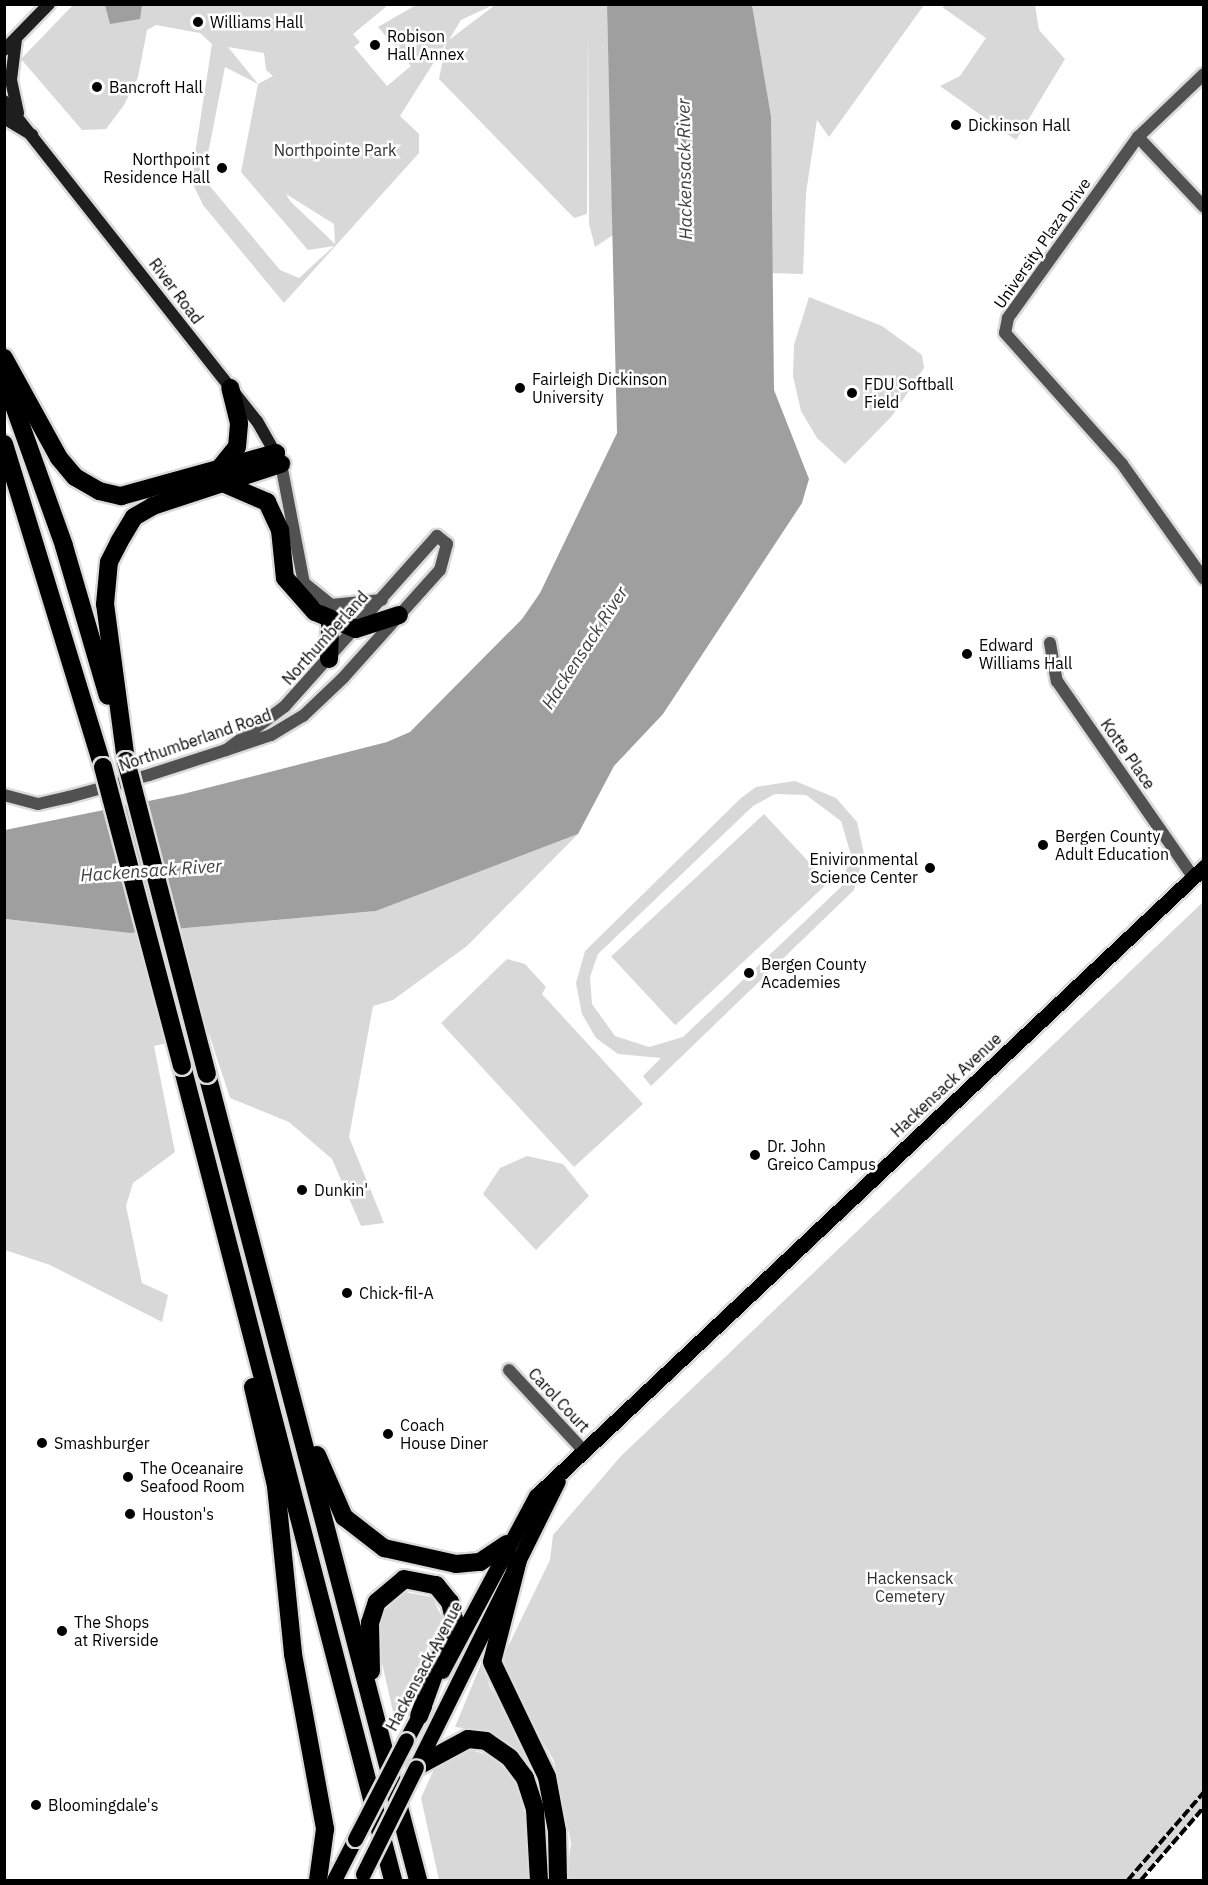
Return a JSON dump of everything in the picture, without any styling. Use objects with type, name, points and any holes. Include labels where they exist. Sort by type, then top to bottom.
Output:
[{"type":"highway","points":[[4,358],[59,458],[75,477],[99,491],[121,496],[222,477],[267,502],[280,530],[285,578],[330,621],[356,629],[399,615]]},
{"type":"highway","points":[[4,378],[64,546],[126,761],[418,1881]]},
{"type":"highway","points":[[222,477],[237,447],[238,423],[230,388]]},
{"type":"highway","points":[[4,444],[103,766],[182,1066],[257,1368],[393,1881]]},
{"type":"highway","points":[[126,761],[105,604],[109,562],[134,517],[222,477],[278,459]]},
{"type":"highway","points":[[329,659],[330,621]]},
{"type":"highway","points":[[257,1368],[252,1384],[276,1486],[286,1601],[325,1828],[318,1881]]},
{"type":"highway","points":[[295,1408],[337,1508],[371,1542],[412,1558],[456,1564],[480,1562],[507,1544]]},
{"type":"highway","points":[[518,1560],[492,1662],[547,1777],[557,1831],[558,1881]]},
{"type":"highway","points":[[373,1706],[370,1631],[377,1602],[397,1582],[419,1579],[442,1591],[454,1619],[419,1716]]},
{"type":"highway","points":[[416,1767],[468,1739],[486,1741],[510,1758],[525,1778],[535,1809],[539,1881]]},
{"type":"highway","points":[[408,1843],[430,1881]]},
{"type":"main road","points":[[4,50],[49,4]]},
{"type":"main road","points":[[16,39],[11,80],[19,115]]},
{"type":"main road","name":"River Road","points":[[4,101],[41,141],[230,388],[278,459]]},
{"type":"main road","name":"River Road","points":[[4,118],[41,141]]},
{"type":"main road","name":"Hackensack Avenue","points":[[334,1881],[507,1544],[536,1496],[559,1479],[1198,872]]},
{"type":"main road","name":"Hackensack Avenue","points":[[361,1877],[559,1479]]},
{"type":"street","name":"University Plaza Drive","points":[[1203,74],[1137,137],[1008,318],[1005,333],[1122,464],[1203,579]]},
{"type":"street","points":[[1137,137],[1203,207]]},
{"type":"street","points":[[278,459],[304,583],[331,605],[361,606],[383,600]]},
{"type":"street","name":"Northumberland","points":[[226,750],[284,707],[383,600],[437,536]]},
{"type":"street","name":"Northumberland Road","points":[[4,795],[38,804],[226,750],[303,716],[440,570],[448,553],[437,536]]},
{"type":"street","name":"Kotte Place","points":[[1050,643],[1057,681],[1198,872]]},
{"type":"street","name":"Carol Court","points":[[509,1370],[585,1452]]},
{"type":"green space","points":[[950,4],[1035,5],[1039,30],[1065,59],[1016,140],[940,86],[960,76],[986,38],[942,7]]},
{"type":"green space","name":"Northpointe Park","points":[[73,5],[388,5],[353,34],[360,42],[354,47],[387,86],[411,66],[378,27],[416,5],[493,5],[461,20],[449,40],[495,5],[607,5],[613,235],[595,247],[589,224],[588,28],[587,214],[574,218],[439,79],[446,43],[400,116],[419,134],[419,153],[284,303],[203,205],[191,180],[212,44],[200,33],[156,25],[147,30],[138,77],[124,105],[106,129],[82,130],[21,59]],"holes":[[[228,47],[264,53],[266,70],[273,76],[258,84]],[[225,67],[258,84],[241,172],[308,250],[334,246],[299,278],[280,270],[198,172],[206,164]],[[286,194],[334,224],[335,244],[290,201]]]},
{"type":"green space","points":[[752,5],[924,5],[829,137],[817,120],[806,193],[803,274],[770,273],[771,116]]},
{"type":"green space","name":"FDU Softball Field","points":[[809,297],[882,326],[922,355],[924,368],[892,416],[845,464],[817,438],[801,411],[793,376],[794,345]]},
{"type":"green space","points":[[795,781],[836,798],[857,822],[864,854],[854,890],[651,1086],[643,1076],[661,1058],[618,1054],[596,1038],[582,1014],[576,983],[585,951],[741,798],[756,787]],"holes":[[[775,794],[806,795],[841,821],[851,855],[841,887],[683,1037],[649,1047],[615,1036],[592,1004],[590,977],[598,954],[753,806]]]},
{"type":"green space","points":[[764,814],[828,883],[675,1025],[611,957]]},
{"type":"green space","points":[[578,834],[467,946],[393,1000],[373,1006],[349,1137],[384,1223],[361,1226],[332,1159],[289,1122],[230,1098],[209,1034],[154,1046],[175,1152],[133,1183],[126,1206],[142,1283],[168,1295],[162,1322],[50,1265],[5,1250],[4,919],[130,933],[376,911]]},
{"type":"green space","name":"Hackensack Cemetery","points":[[1203,902],[1203,1810],[1140,1880],[566,1880],[571,1843],[554,1761],[499,1665],[550,1560],[553,1535],[621,1456]]},
{"type":"green space","points":[[507,959],[525,964],[546,987],[542,994],[643,1104],[574,1167],[441,1023]]},
{"type":"green space","points":[[527,1156],[563,1164],[589,1196],[536,1250],[483,1194],[500,1168]]},
{"type":"green space","points":[[405,1592],[432,1597],[444,1621],[396,1725],[375,1632],[390,1601]]},
{"type":"green space","points":[[483,1659],[489,1685],[531,1758],[524,1760],[487,1731],[455,1727]]},
{"type":"green space","points":[[464,1748],[495,1757],[516,1783],[528,1827],[529,1880],[439,1880],[421,1798],[435,1767]]},
{"type":"water","points":[[105,5],[142,5],[140,19],[110,24]]},
{"type":"water","name":"Hackensack River","points":[[607,5],[752,5],[771,116],[774,390],[809,479],[802,503],[663,714],[614,766],[578,834],[376,911],[130,933],[5,919],[5,830],[183,794],[387,742],[410,732],[522,619],[540,593],[617,433]]},
{"type":"railway","points":[[1128,1880],[1204,1792]]},
{"type":"railway","points":[[1141,1880],[1204,1807]]},
{"type":"place","name":"Williams Hall","points":[[198,22]]},
{"type":"place","name":"Robison Hall Annex","points":[[375,45]]},
{"type":"place","name":"Bancroft Hall","points":[[97,87]]},
{"type":"place","name":"Dickinson Hall","points":[[956,125]]},
{"type":"place","name":"Northpoint Residence Hall","points":[[222,168]]},
{"type":"place","name":"Fairleigh Dickinson University","points":[[520,388]]},
{"type":"place","name":"FDU Softball Field","points":[[852,393]]},
{"type":"place","name":"Edward Williams Hall","points":[[967,654]]},
{"type":"place","name":"Bergen County Adult Education","points":[[1043,845]]},
{"type":"place","name":"Enivironmental Science Center","points":[[930,868]]},
{"type":"place","name":"Bergen County Academies","points":[[749,973]]},
{"type":"place","name":"Dr. John Greico Campus","points":[[755,1155]]},
{"type":"place","name":"Dunkin'","points":[[302,1190]]},
{"type":"place","name":"Chick-fil-A","points":[[347,1293]]},
{"type":"place","name":"Coach House Diner","points":[[388,1434]]},
{"type":"place","name":"Smashburger","points":[[42,1443]]},
{"type":"place","name":"The Oceanaire Seafood Room","points":[[128,1477]]},
{"type":"place","name":"Houston's","points":[[130,1514]]},
{"type":"place","name":"The Shops at Riverside","points":[[62,1631]]},
{"type":"place","name":"Bloomingdale's","points":[[36,1805]]}]
